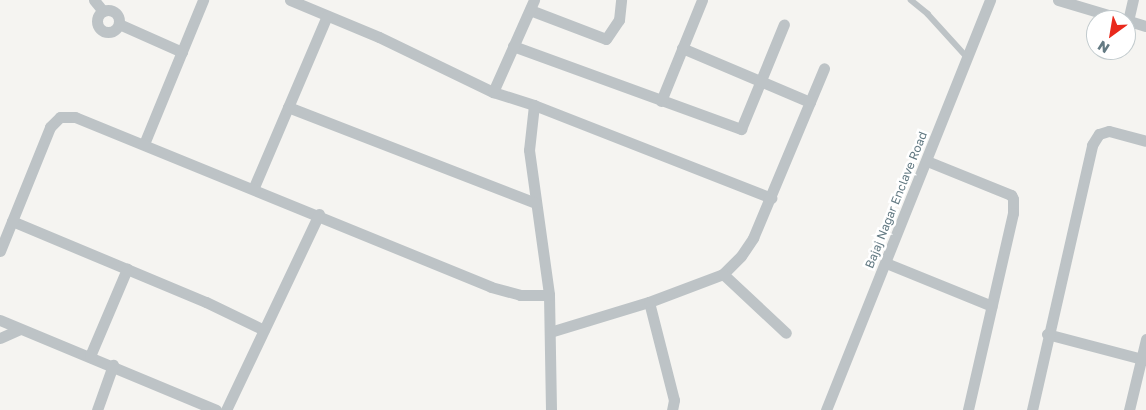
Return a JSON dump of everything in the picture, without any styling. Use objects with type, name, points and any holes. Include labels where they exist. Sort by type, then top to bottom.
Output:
[{"type":"street","points":[[94,0],[103,11]]},
{"type":"street","points":[[144,144],[202,0]]},
{"type":"street","points":[[493,92],[532,5],[606,39],[619,20],[620,0]]},
{"type":"street","points":[[661,101],[702,0]]},
{"type":"street","name":"Bajaj Nagar Enclave Road","points":[[826,410],[990,0]]},
{"type":"street","points":[[1058,0],[1092,10]]},
{"type":"street","points":[[297,2],[493,92],[534,105],[771,198]]},
{"type":"street","points":[[103,11],[114,11],[119,24],[182,52]]},
{"type":"street","points":[[103,11],[97,21],[103,31],[112,31],[119,24]]},
{"type":"street","points":[[254,187],[327,16]]},
{"type":"street","points":[[513,46],[741,129],[784,24]]},
{"type":"street","points":[[682,48],[810,102]]},
{"type":"street","points":[[550,332],[649,302],[723,274],[741,256],[771,198],[824,68]]},
{"type":"street","points":[[534,105],[528,150],[549,295],[551,410]]},
{"type":"street","points":[[288,107],[536,203]]},
{"type":"street","points":[[0,251],[55,120],[75,117],[254,187],[491,287],[520,295],[549,295]]},
{"type":"street","points":[[1032,410],[1047,334],[1095,138],[1109,131],[1146,141]]},
{"type":"street","points":[[927,161],[1013,199],[1013,213],[968,410]]},
{"type":"street","points":[[226,410],[319,214]]},
{"type":"street","points":[[12,221],[127,269],[264,330]]},
{"type":"street","points":[[886,262],[992,306]]},
{"type":"street","points":[[90,356],[127,269]]},
{"type":"street","points":[[723,274],[786,333]]},
{"type":"street","points":[[649,302],[673,408],[686,410]]},
{"type":"street","points":[[0,320],[113,365],[216,410]]},
{"type":"street","points":[[0,338],[20,329]]},
{"type":"street","points":[[1047,334],[1143,359]]},
{"type":"street","points":[[1129,410],[1143,359],[1146,339]]},
{"type":"street","points":[[97,410],[113,365]]},
{"type":"lane","points":[[911,0],[928,14],[968,57]]}]
